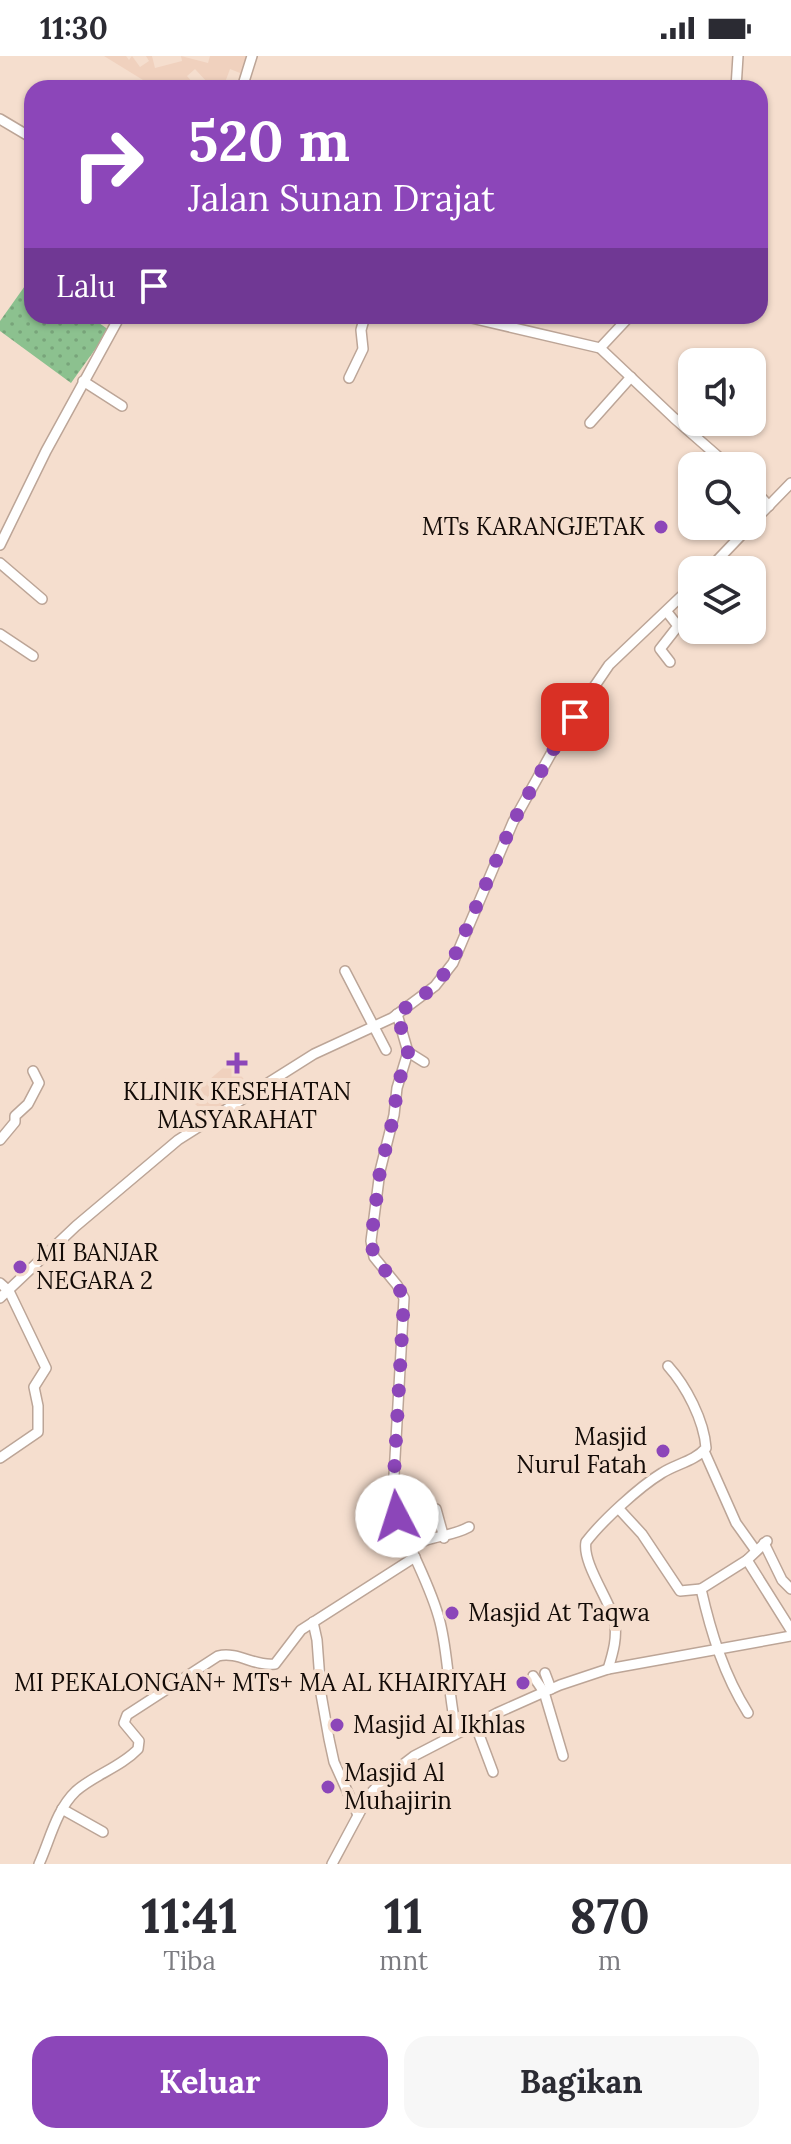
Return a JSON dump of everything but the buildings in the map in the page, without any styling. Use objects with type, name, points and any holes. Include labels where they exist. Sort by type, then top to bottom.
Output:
[{"type":"street","points":[[244,80],[252,56]]},
{"type":"street","points":[[736,80],[738,56]]},
{"type":"street","points":[[0,119],[24,133]]},
{"type":"street","points":[[0,545],[115,324]]},
{"type":"street","points":[[349,378],[363,349],[363,324]]},
{"type":"street","points":[[497,324],[600,348],[714,452]]},
{"type":"street","points":[[600,348],[622,324]]},
{"type":"street","points":[[590,423],[631,377]]},
{"type":"street","points":[[83,381],[122,406]]},
{"type":"street","points":[[766,509],[791,483]]},
{"type":"street","points":[[766,503],[769,506]]},
{"type":"street","points":[[721,556],[737,540]]},
{"type":"street","points":[[0,563],[42,599]]},
{"type":"street","points":[[0,1298],[76,1226],[178,1140],[314,1054],[375,1028],[426,993],[449,969],[513,822],[562,734],[609,665],[678,601]]},
{"type":"street","points":[[667,612],[678,626],[660,649],[670,662]]},
{"type":"street","points":[[0,634],[33,656]]},
{"type":"street","points":[[345,971],[386,1050]]},
{"type":"street","points":[[397,1014],[408,1052],[397,1088],[394,1115],[380,1171],[371,1241],[374,1257],[404,1298],[393,1493],[397,1516],[441,1624],[448,1692],[457,1733]]},
{"type":"street","points":[[408,1052],[424,1062]]},
{"type":"street","points":[[0,1140],[39,1086],[33,1071]]},
{"type":"street","points":[[0,1283],[9,1291],[46,1368],[34,1387],[39,1413],[38,1432],[0,1458]]},
{"type":"street","points":[[668,1366],[689,1397],[706,1440],[704,1451],[731,1513],[762,1545],[782,1580],[791,1589]]},
{"type":"street","points":[[608,1669],[614,1649],[614,1619],[587,1558],[585,1545],[619,1509],[660,1474],[704,1451]]},
{"type":"street","points":[[436,1509],[444,1538]]},
{"type":"street","points":[[619,1509],[642,1534],[680,1591],[701,1589],[747,1560],[762,1545]]},
{"type":"street","points":[[39,1864],[62,1809],[76,1791],[138,1749],[139,1741],[124,1725],[127,1715],[195,1668],[221,1655],[229,1654],[265,1665],[275,1664],[297,1634],[413,1552],[425,1540],[444,1538],[469,1527]]},
{"type":"street","points":[[332,1864],[373,1790],[396,1769],[457,1733],[547,1691],[608,1669],[791,1633],[747,1560]]},
{"type":"street","points":[[701,1589],[717,1650],[748,1713]]},
{"type":"street","points":[[313,1622],[331,1750],[358,1815]]},
{"type":"street","points":[[545,1673],[563,1756]]},
{"type":"street","points":[[533,1676],[547,1691]]},
{"type":"street","points":[[475,1724],[493,1772]]},
{"type":"street","points":[[62,1809],[103,1832]]},
{"type":"shaded area","points":[[104,56],[126,56],[129,60],[132,56],[140,67],[149,61],[146,56],[152,56],[155,68],[182,61],[181,56],[208,63],[210,56],[247,56],[239,80],[240,73],[230,69],[226,80],[205,80],[195,69],[187,76],[190,80],[143,80]]},
{"type":"shaded area","points":[[230,1062],[251,1088],[210,1117],[188,1098]]},
{"type":"green space","points":[[24,287],[24,324],[100,324],[109,330],[71,383],[0,331],[0,321]]},
{"type":"place","name":"MTs KARANGJETAK","points":[[661,527]]},
{"type":"place","name":"KLINIK KESEHATAN MASYARAHAT","points":[[237,1063]]},
{"type":"place","name":"MI BANJAR NEGARA 2","points":[[20,1267]]},
{"type":"place","name":"Masjid Nurul Fatah","points":[[663,1451]]},
{"type":"place","name":"Masjid At Taqwa","points":[[452,1613]]},
{"type":"place","name":"MI PEKALONGAN+ MTs+ MA AL KHAIRIYAH","points":[[523,1683]]},
{"type":"place","name":"Masjid Al Ikhlas","points":[[337,1725]]},
{"type":"place","name":"Masjid Al Muhajirin","points":[[328,1787]]},
{"type":"route","points":[[397,1516],[393,1493],[404,1298],[374,1257],[371,1241],[380,1171],[394,1115],[397,1088],[408,1052],[397,1014],[440,981],[449,969],[513,822],[562,734],[575,717]]}]
